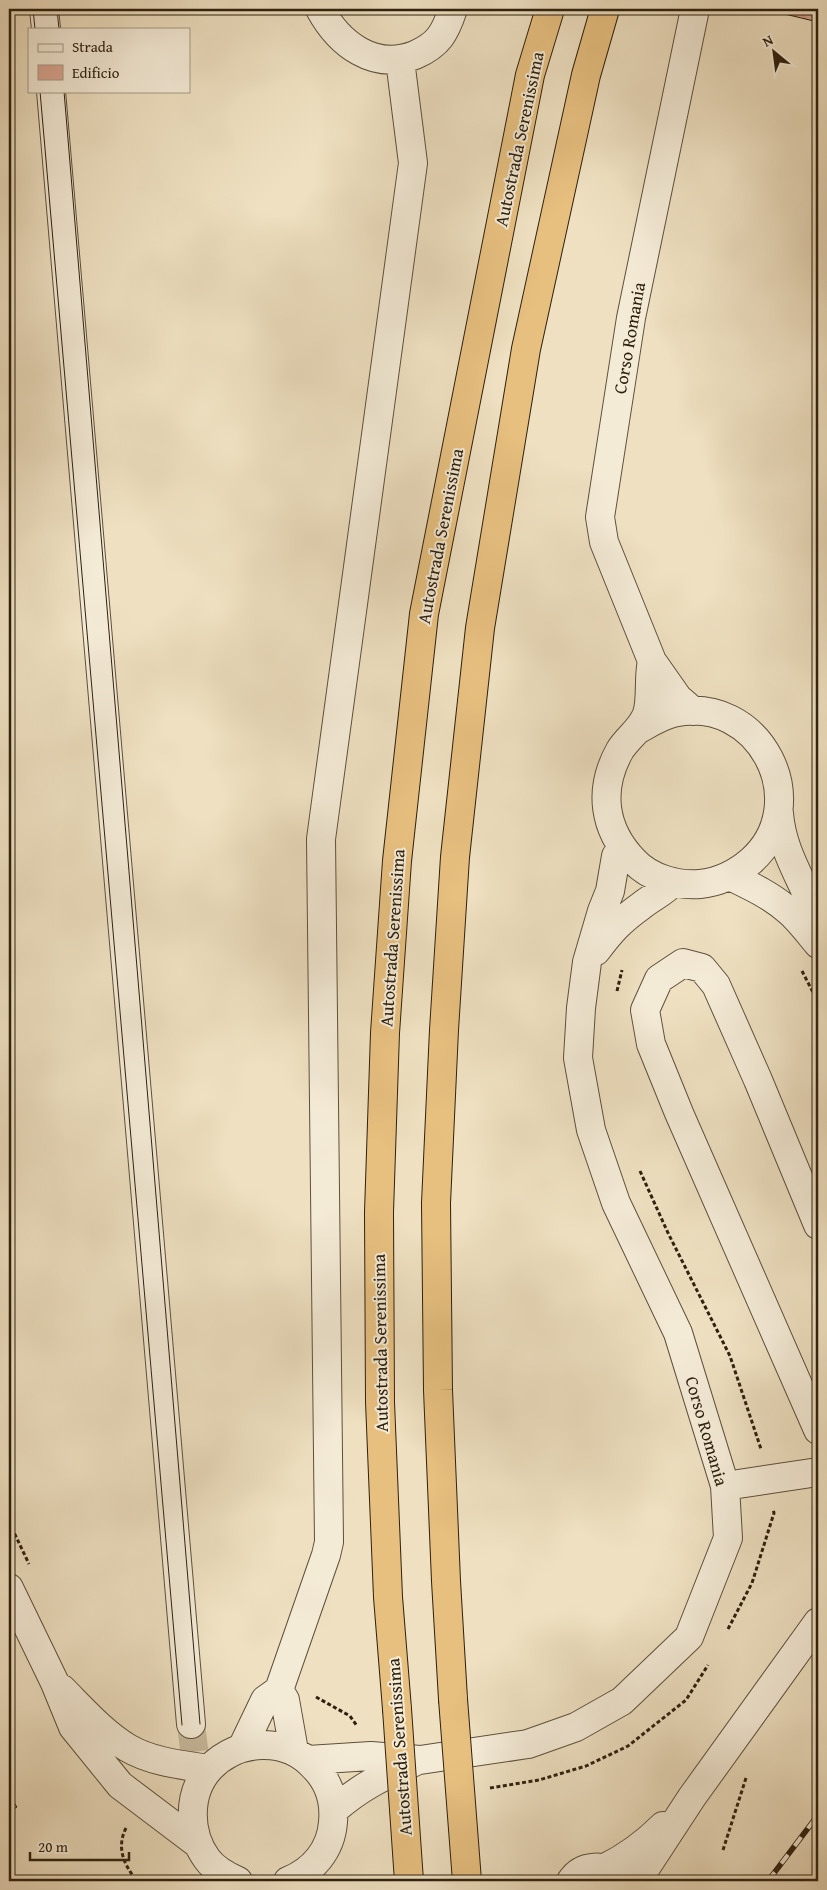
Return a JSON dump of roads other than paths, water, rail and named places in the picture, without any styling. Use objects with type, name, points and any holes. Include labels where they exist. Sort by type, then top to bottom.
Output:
[{"type":"highway","name":"Autostrada Serenissima","points":[[409,1881],[388,1597],[380,1402],[379,1212],[385,1033],[397,861],[424,614],[530,75],[550,9]]},
{"type":"highway","points":[[466,1881],[453,1699],[438,1390],[436,1203],[455,857],[480,628],[526,349],[586,75],[605,9]]},
{"type":"street","points":[[44,9],[46,28]]},
{"type":"street","points":[[320,9],[327,23],[349,44],[368,56],[400,60],[422,52],[440,38],[453,9]]},
{"type":"street","name":"Corso Romania","points":[[693,711],[678,698],[652,662],[604,542],[600,517],[631,318],[695,9]]},
{"type":"street","points":[[242,1748],[265,1700],[279,1690],[329,1542],[321,839],[413,163],[400,60]]},
{"type":"street","points":[[51,92],[191,1724]]},
{"type":"street","name":"Corso Romania","points":[[639,729],[648,712],[649,672],[652,662]]},
{"type":"street","points":[[778,811],[767,843],[757,856],[730,876],[712,883],[692,885],[653,876],[636,864],[622,848],[610,825],[606,799],[610,773],[621,749],[639,729],[674,713],[693,711],[714,714],[734,721],[751,734],[765,750],[775,769],[779,790],[778,811],[780,829],[784,844],[812,902],[818,921]]},
{"type":"street","name":"Corso Romania","points":[[209,1769],[224,1756],[242,1748],[261,1744],[278,1746],[301,1756],[371,1756],[420,1760],[528,1744],[576,1727],[622,1701],[689,1636],[728,1538],[725,1486],[678,1333],[616,1203],[592,1130],[578,1058],[581,1008],[587,962],[610,891],[616,856],[622,848]]},
{"type":"street","points":[[730,876],[761,891],[790,912],[818,944]]},
{"type":"street","name":"Corso Romania","points":[[587,962],[613,927],[648,900],[664,892],[673,882]]},
{"type":"street","points":[[818,1225],[716,985],[702,968],[682,963],[659,979],[645,1010],[651,1044],[679,1113],[818,1430]]},
{"type":"street","points":[[725,1486],[818,1472]]},
{"type":"street","points":[[9,1588],[55,1683],[73,1727],[120,1785],[198,1844]]},
{"type":"street","points":[[637,1881],[692,1796],[818,1622]]},
{"type":"street","points":[[55,1683],[97,1723],[128,1748],[155,1759],[209,1769],[199,1786],[193,1805],[193,1825],[198,1844],[208,1861],[223,1874],[238,1881]]},
{"type":"street","points":[[279,1690],[286,1700],[301,1756],[321,1774],[330,1791],[334,1810],[333,1830],[326,1849],[314,1865],[298,1877],[288,1881]]},
{"type":"street","name":"Corso Romania","points":[[334,1810],[373,1780],[420,1760]]},
{"type":"street","points":[[571,1881],[583,1870],[594,1867],[615,1875],[625,1858],[650,1839],[692,1796]]},
{"type":"tunnel","points":[[191,1724],[199,1789]]},
{"type":"tram line","points":[[33,9],[35,28]]},
{"type":"tram line","points":[[57,9],[59,28]]},
{"type":"tram line","points":[[40,92],[182,1725]]},
{"type":"tram line","points":[[64,92],[200,1724]]},
{"type":"railway","points":[[768,1881],[818,1815]]}]
